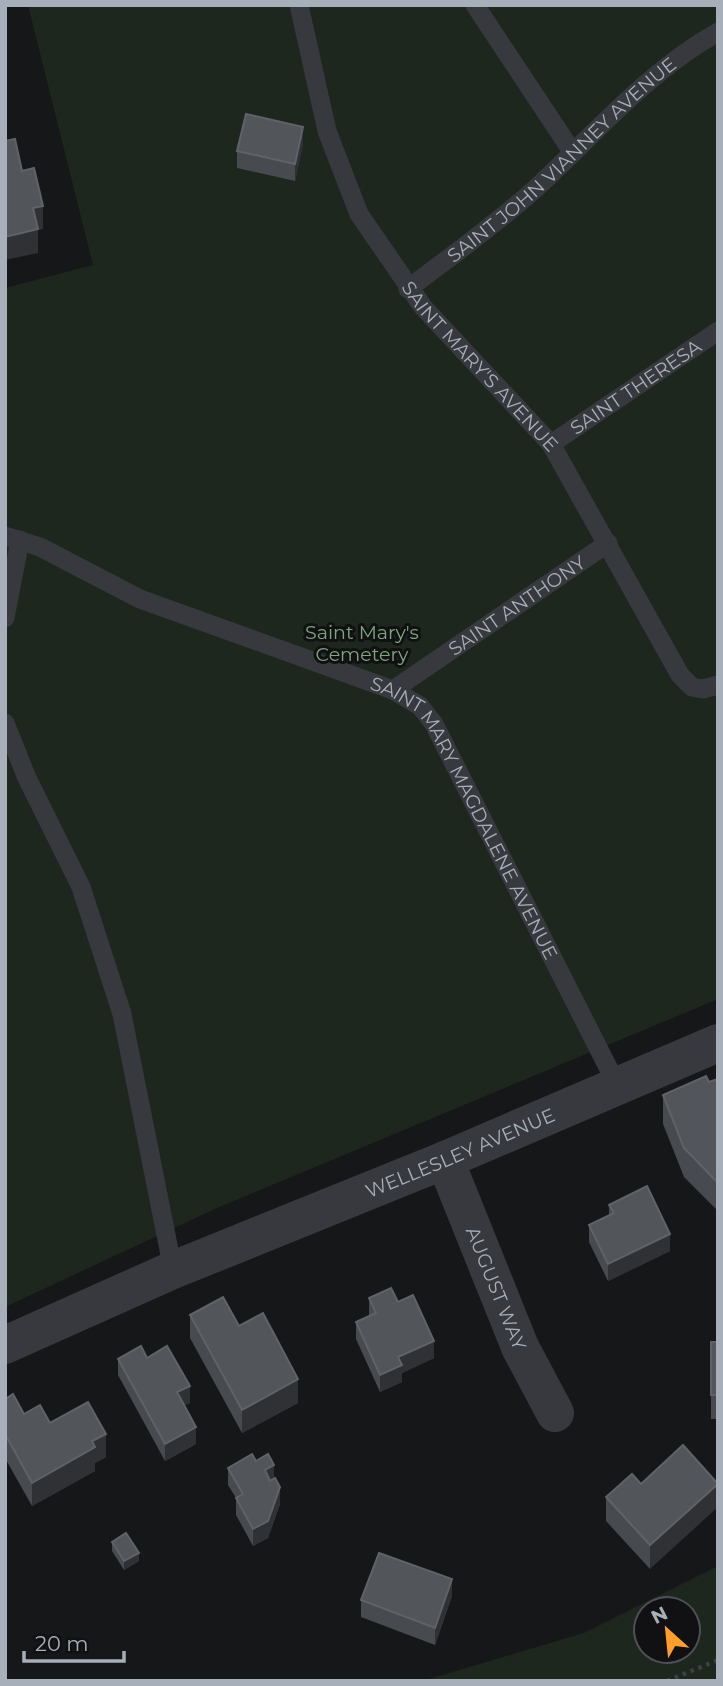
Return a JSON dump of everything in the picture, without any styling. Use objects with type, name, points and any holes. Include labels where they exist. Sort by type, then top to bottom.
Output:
[{"type":"street","name":"WELLESLEY AVENUE","points":[[5,1345],[187,1265],[444,1160],[718,1043]]},
{"type":"street","name":"AUGUST WAY","points":[[444,1160],[520,1347],[555,1413]]},
{"type":"lane","name":"SAINT MARY'S AVENUE","points":[[299,5],[327,131],[346,186],[373,239],[408,289],[551,444],[680,674],[692,688],[703,689],[718,685]]},
{"type":"lane","points":[[475,5],[573,153]]},
{"type":"lane","name":"SAINT JOHN VIANNEY AVENUE","points":[[408,289],[492,225],[573,153],[642,84],[676,58],[718,32]]},
{"type":"lane","name":"SAINT THERESA","points":[[551,444],[718,331]]},
{"type":"lane","points":[[5,618],[13,538]]},
{"type":"lane","name":"SAINT MARY MAGDALENE AVENUE","points":[[13,538],[140,599],[393,690],[420,706],[434,723],[618,1087]]},
{"type":"lane","name":"SAINT ANTHONY","points":[[393,690],[608,543]]},
{"type":"lane","points":[[5,723],[27,778],[81,887],[108,966],[187,1265]]},
{"type":"path","points":[[667,1681],[718,1660]]},
{"type":"green space","name":"Saint Mary's Cemetery","points":[[28,5],[718,5],[718,999],[217,1208],[5,1307],[5,288],[93,265]]},
{"type":"green space","points":[[718,1566],[718,1681],[422,1681],[584,1633],[632,1609],[632,1665],[702,1665],[702,1595],[660,1595]]},
{"type":"building","points":[[246,114],[303,127],[295,164],[237,151]]},
{"type":"building","points":[[15,139],[22,171],[34,168],[43,206],[33,208],[38,229],[5,237],[5,141]]},
{"type":"building","points":[[706,1076],[709,1082],[718,1079],[718,1183],[684,1148],[663,1095]]},
{"type":"building","points":[[647,1186],[670,1234],[608,1264],[589,1225],[614,1213],[609,1205]]},
{"type":"building","points":[[391,1288],[398,1302],[413,1295],[434,1341],[398,1357],[402,1365],[380,1375],[356,1322],[376,1313],[369,1298]]},
{"type":"building","points":[[223,1297],[239,1326],[263,1313],[298,1379],[242,1410],[190,1315]]},
{"type":"building","points":[[711,1342],[718,1342],[718,1395],[711,1395]]},
{"type":"building","points":[[141,1346],[147,1358],[167,1346],[190,1386],[177,1392],[196,1427],[165,1444],[118,1359]]},
{"type":"building","points":[[13,1394],[24,1414],[40,1405],[50,1423],[88,1402],[106,1434],[92,1441],[95,1447],[32,1483],[5,1434],[5,1395],[7,1398]]},
{"type":"building","points":[[683,1445],[718,1484],[650,1545],[606,1497],[632,1474],[641,1484]]},
{"type":"building","points":[[252,1454],[256,1461],[268,1454],[274,1465],[265,1470],[270,1481],[275,1478],[280,1487],[268,1521],[253,1529],[236,1498],[243,1494],[228,1468]]},
{"type":"building","points":[[126,1533],[139,1553],[124,1561],[112,1542]]},
{"type":"building","points":[[379,1553],[452,1579],[435,1628],[361,1600]]}]
